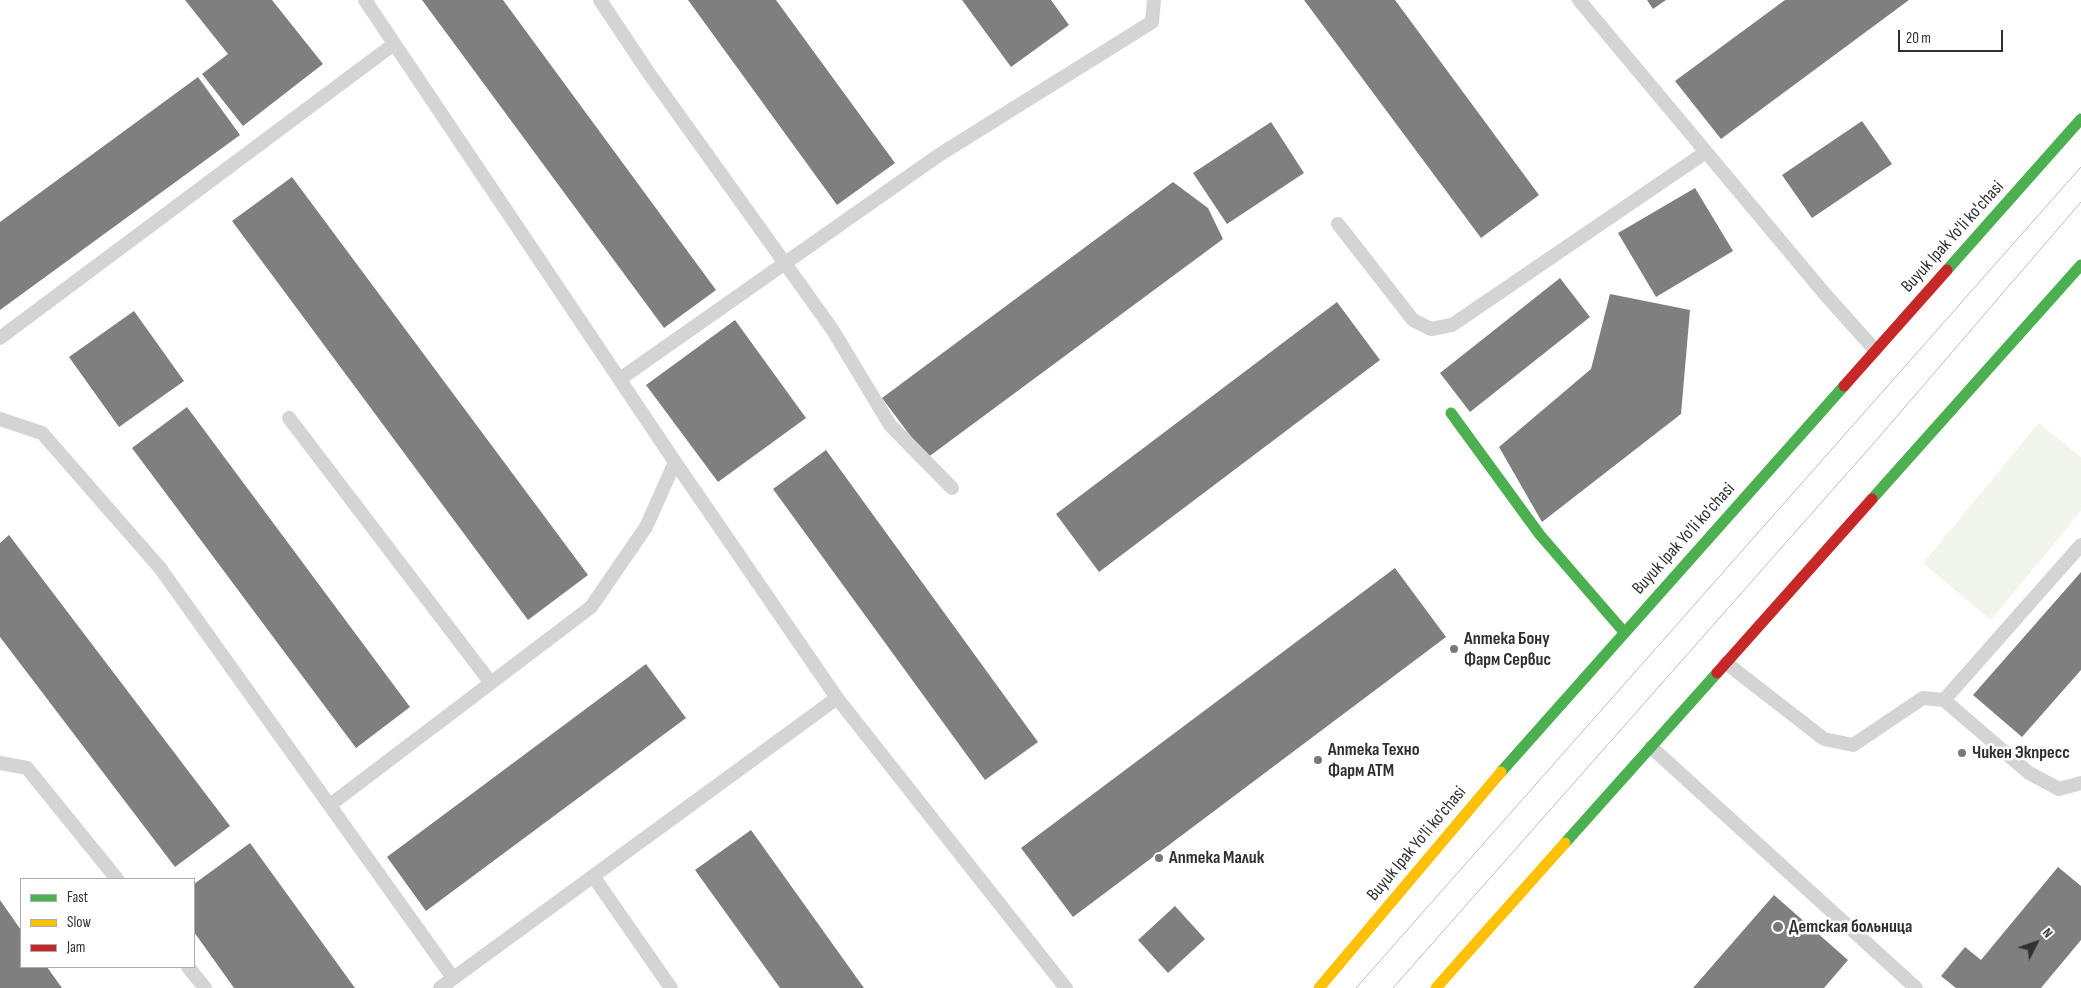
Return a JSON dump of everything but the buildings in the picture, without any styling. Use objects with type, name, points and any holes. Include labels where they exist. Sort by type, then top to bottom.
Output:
[{"type":"main road","name":"Buyuk Ipak Yo'li ko'chasi","points":[[1318,988],[1524,744],[2081,119]]},
{"type":"main road","points":[[1436,988],[2081,265]]},
{"type":"main road","points":[[1451,413],[1540,535],[1624,632]]},
{"type":"lane","points":[[365,0],[675,462],[837,698],[1066,988]]},
{"type":"lane","points":[[600,0],[648,72],[832,329],[890,425],[952,488]]},
{"type":"lane","points":[[620,379],[938,156],[1152,22],[1154,0]]},
{"type":"lane","points":[[1579,0],[1824,293],[1876,350]]},
{"type":"lane","points":[[0,338],[394,44]]},
{"type":"lane","points":[[1338,224],[1413,320],[1431,329],[1452,324],[1461,319],[1706,152]]},
{"type":"lane","points":[[289,418],[491,683]]},
{"type":"lane","points":[[0,419],[42,433],[160,568],[453,978]]},
{"type":"lane","points":[[330,805],[591,607],[646,527],[675,462]]},
{"type":"lane","points":[[1944,700],[2081,545]]},
{"type":"lane","points":[[1726,663],[1824,739],[1853,745],[1923,698],[1944,700],[2029,773],[2059,789],[2081,783]]},
{"type":"lane","points":[[440,988],[837,698]]},
{"type":"lane","points":[[1651,747],[1916,988]]},
{"type":"lane","points":[[0,763],[27,768],[116,878]]},
{"type":"lane","points":[[593,876],[671,988]]},
{"type":"lane","points":[[189,968],[205,988]]},
{"type":"shaded area","points":[[2039,423],[2081,457],[2081,511],[1991,620],[1923,563]]},
{"type":"tram line","points":[[1356,988],[2081,167]]},
{"type":"tram line","points":[[1393,988],[1880,436],[2081,202]]},
{"type":"traffic: fast","points":[[1947,270],[2081,119]]},
{"type":"traffic: fast","points":[[1872,499],[2081,265]]},
{"type":"traffic: fast","points":[[1501,772],[1844,386]]},
{"type":"traffic: fast","points":[[1451,413],[1540,535],[1624,632]]},
{"type":"traffic: fast","points":[[1565,843],[1717,673]]},
{"type":"traffic: slow","points":[[1319,988],[1501,772]]},
{"type":"traffic: slow","points":[[1436,988],[1565,843]]},
{"type":"traffic: jam","points":[[1844,386],[1947,270]]},
{"type":"traffic: jam","points":[[1717,673],[1872,499]]},
{"type":"place","name":"Аптека Бону Фарм Сервис","points":[[1454,649]]},
{"type":"place","name":"Чикен Экпресс","points":[[1962,753]]},
{"type":"place","name":"Аптека Техно Фарм АТМ","points":[[1318,760]]},
{"type":"place","name":"Аптека Малик","points":[[1159,858]]},
{"type":"place","name":"Детская больница","points":[[1778,927]]}]
